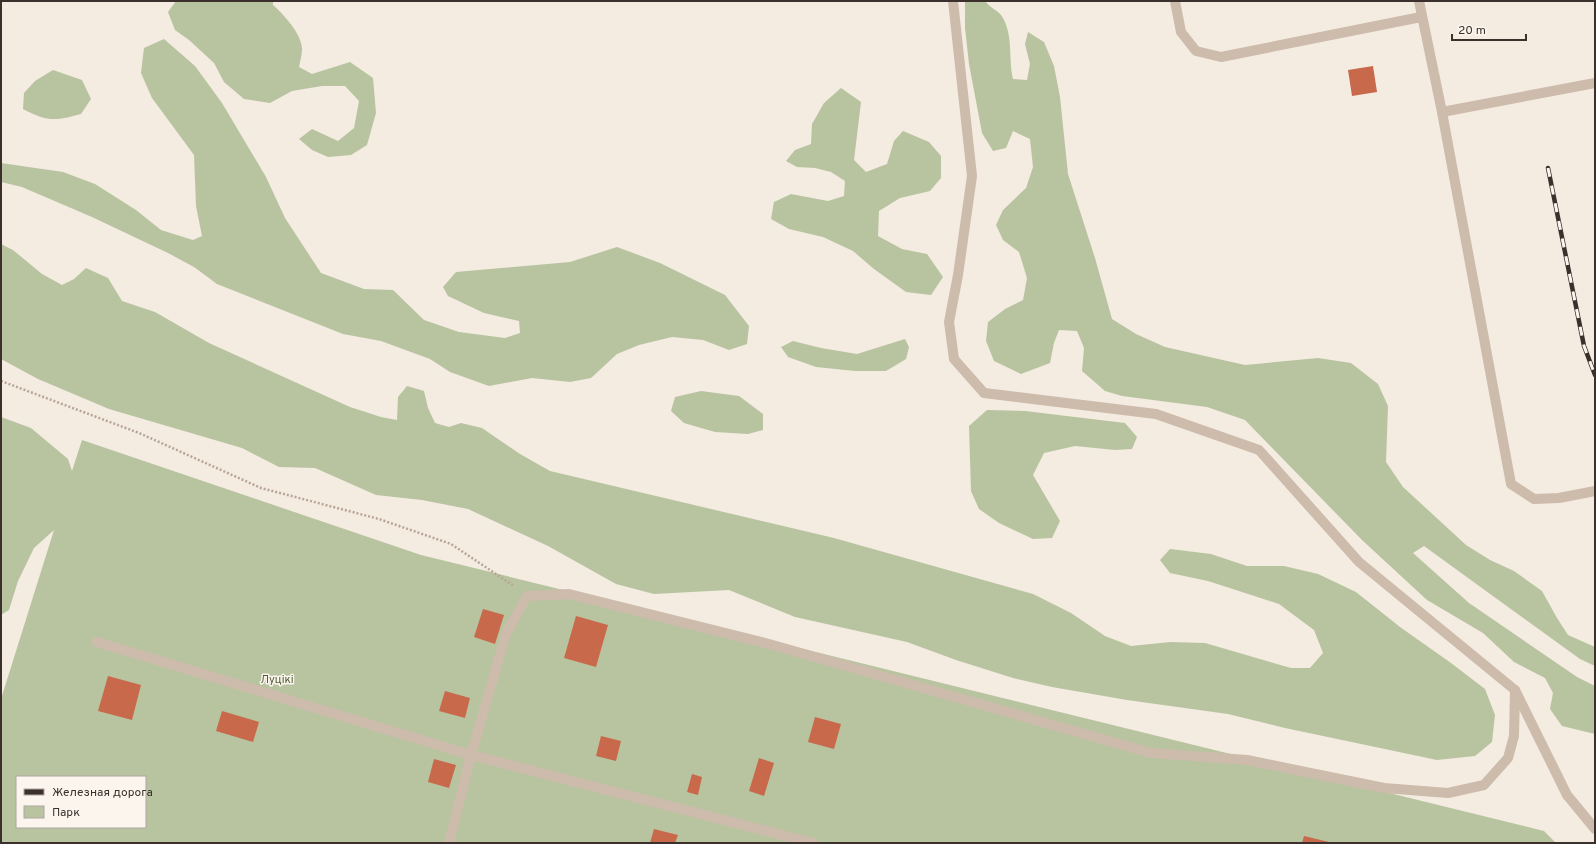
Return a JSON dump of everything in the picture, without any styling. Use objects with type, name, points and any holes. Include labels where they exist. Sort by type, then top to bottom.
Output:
[{"type":"lane","points":[[953,1],[972,176],[958,275],[949,322],[954,359],[984,393],[1156,414],[1259,450],[1359,562],[1515,690],[1568,795],[1595,829]]},
{"type":"lane","points":[[1175,1],[1181,32],[1196,51],[1221,57],[1421,17]]},
{"type":"lane","points":[[1418,1],[1442,112],[1511,484],[1534,499],[1559,498],[1595,491]]},
{"type":"lane","points":[[1442,112],[1595,83]]},
{"type":"lane","points":[[449,843],[506,634],[527,596],[569,594],[769,644],[1151,753],[1247,760],[1384,788],[1448,793],[1484,785],[1508,758],[1514,736],[1515,690]]},
{"type":"lane","points":[[97,642],[472,755],[813,843]]},
{"type":"path","points":[[1,381],[139,433],[261,488],[379,519],[451,544],[527,596]]},
{"type":"green space","points":[[176,1],[273,1],[273,5],[287,19],[299,37],[302,49],[299,67],[312,74],[350,62],[373,78],[376,113],[367,145],[351,155],[328,157],[312,150],[299,139],[312,129],[338,141],[354,128],[359,101],[345,86],[322,86],[292,91],[270,103],[244,99],[224,82],[214,63],[189,40],[175,30],[168,12]]},
{"type":"green space","points":[[965,1],[985,1],[1001,15],[1008,30],[1013,79],[1027,80],[1030,64],[1025,44],[1028,32],[1044,42],[1054,66],[1060,97],[1068,174],[1095,258],[1112,319],[1136,334],[1165,347],[1245,365],[1318,358],[1351,363],[1378,384],[1388,406],[1386,462],[1403,487],[1466,545],[1490,560],[1514,571],[1542,591],[1568,635],[1595,647],[1595,666],[1580,659],[1424,546],[1413,553],[1469,603],[1577,677],[1595,686],[1595,734],[1562,726],[1550,709],[1553,693],[1545,678],[1514,662],[1483,633],[1427,600],[1362,540],[1245,420],[1207,407],[1122,396],[1105,391],[1082,371],[1084,348],[1077,331],[1059,330],[1054,343],[1050,363],[1021,374],[994,361],[986,341],[988,322],[1005,309],[1023,300],[1027,278],[1019,252],[1003,240],[996,225],[1003,210],[1026,188],[1033,167],[1030,139],[1013,131],[1006,148],[993,151],[982,133],[969,64],[965,28]]},
{"type":"green space","points":[[164,39],[195,66],[222,103],[266,177],[285,218],[321,273],[364,289],[393,290],[424,320],[459,332],[505,338],[520,333],[519,321],[484,313],[448,296],[443,287],[456,272],[570,262],[617,247],[660,263],[725,295],[749,326],[747,344],[729,350],[703,340],[672,337],[639,345],[617,354],[591,378],[570,382],[532,378],[489,386],[450,372],[430,359],[381,341],[343,334],[217,284],[194,267],[168,253],[92,217],[22,187],[1,182],[1,163],[63,172],[95,184],[136,210],[161,230],[193,240],[202,236],[196,206],[194,155],[152,98],[141,73],[144,48]]},
{"type":"green space","points":[[53,70],[82,80],[91,99],[81,114],[65,118],[52,119],[39,116],[23,109],[24,93],[35,81]]},
{"type":"green space","points":[[841,88],[861,102],[854,160],[866,172],[887,164],[894,141],[903,131],[929,142],[941,156],[941,178],[930,191],[900,198],[879,211],[878,236],[902,249],[927,254],[943,277],[931,295],[906,292],[874,269],[853,251],[823,237],[789,229],[771,219],[774,202],[791,194],[828,201],[844,196],[845,181],[831,172],[815,168],[797,167],[786,161],[795,150],[811,144],[812,124],[824,103]]},
{"type":"green space","points":[[1,244],[13,250],[42,274],[62,285],[74,279],[86,268],[108,278],[122,301],[155,312],[209,343],[350,407],[381,417],[397,420],[398,397],[407,386],[424,391],[428,408],[435,423],[449,427],[461,423],[482,428],[520,454],[550,471],[834,538],[1033,594],[1071,613],[1105,636],[1131,646],[1170,642],[1205,643],[1291,668],[1310,668],[1323,653],[1314,630],[1279,604],[1208,581],[1170,573],[1160,560],[1170,549],[1211,554],[1247,566],[1284,566],[1318,574],[1356,592],[1400,627],[1485,689],[1495,715],[1492,742],[1475,756],[1437,760],[1285,728],[1228,714],[1127,700],[1052,687],[1013,678],[956,660],[907,642],[795,617],[729,590],[654,594],[616,584],[548,546],[468,509],[422,500],[376,495],[315,468],[279,467],[242,448],[109,409],[38,379],[1,359]]},
{"type":"green space","points":[[905,339],[909,347],[906,359],[886,371],[855,371],[816,367],[788,357],[781,347],[793,341],[821,348],[857,354]]},
{"type":"green space","points":[[701,391],[739,396],[763,414],[763,430],[748,434],[715,432],[684,423],[671,411],[675,397]]},
{"type":"green space","points":[[987,410],[1025,411],[1125,423],[1137,437],[1132,449],[1115,450],[1075,446],[1044,453],[1033,475],[1060,521],[1052,538],[1033,539],[999,523],[979,509],[971,491],[969,426]]},
{"type":"green space","name":"Луцікі","points":[[1,417],[31,428],[68,459],[72,471],[82,440],[421,555],[1544,831],[1556,843],[1,843],[1,699],[54,530],[34,548],[18,581],[9,610],[1,615]]},
{"type":"building","points":[[1373,66],[1377,92],[1352,96],[1348,70]]},
{"type":"building","points":[[483,609],[504,615],[495,644],[474,637]]},
{"type":"building","points":[[576,616],[608,625],[596,667],[564,658]]},
{"type":"building","points":[[108,676],[141,685],[132,720],[98,711]]},
{"type":"building","points":[[445,691],[470,698],[465,718],[439,711]]},
{"type":"building","points":[[222,711],[259,722],[253,742],[216,731]]},
{"type":"building","points":[[815,717],[841,724],[834,749],[808,742]]},
{"type":"building","points":[[601,736],[621,741],[616,761],[596,756]]},
{"type":"building","points":[[759,758],[774,763],[764,796],[749,791]]},
{"type":"building","points":[[434,759],[456,765],[449,788],[428,782]]},
{"type":"building","points":[[692,774],[702,777],[698,795],[687,792]]},
{"type":"building","points":[[654,829],[678,835],[675,843],[650,843]]},
{"type":"building","points":[[1304,836],[1329,842],[1329,843],[1302,843]]},
{"type":"railway","points":[[1548,168],[1584,346],[1595,375]]}]
